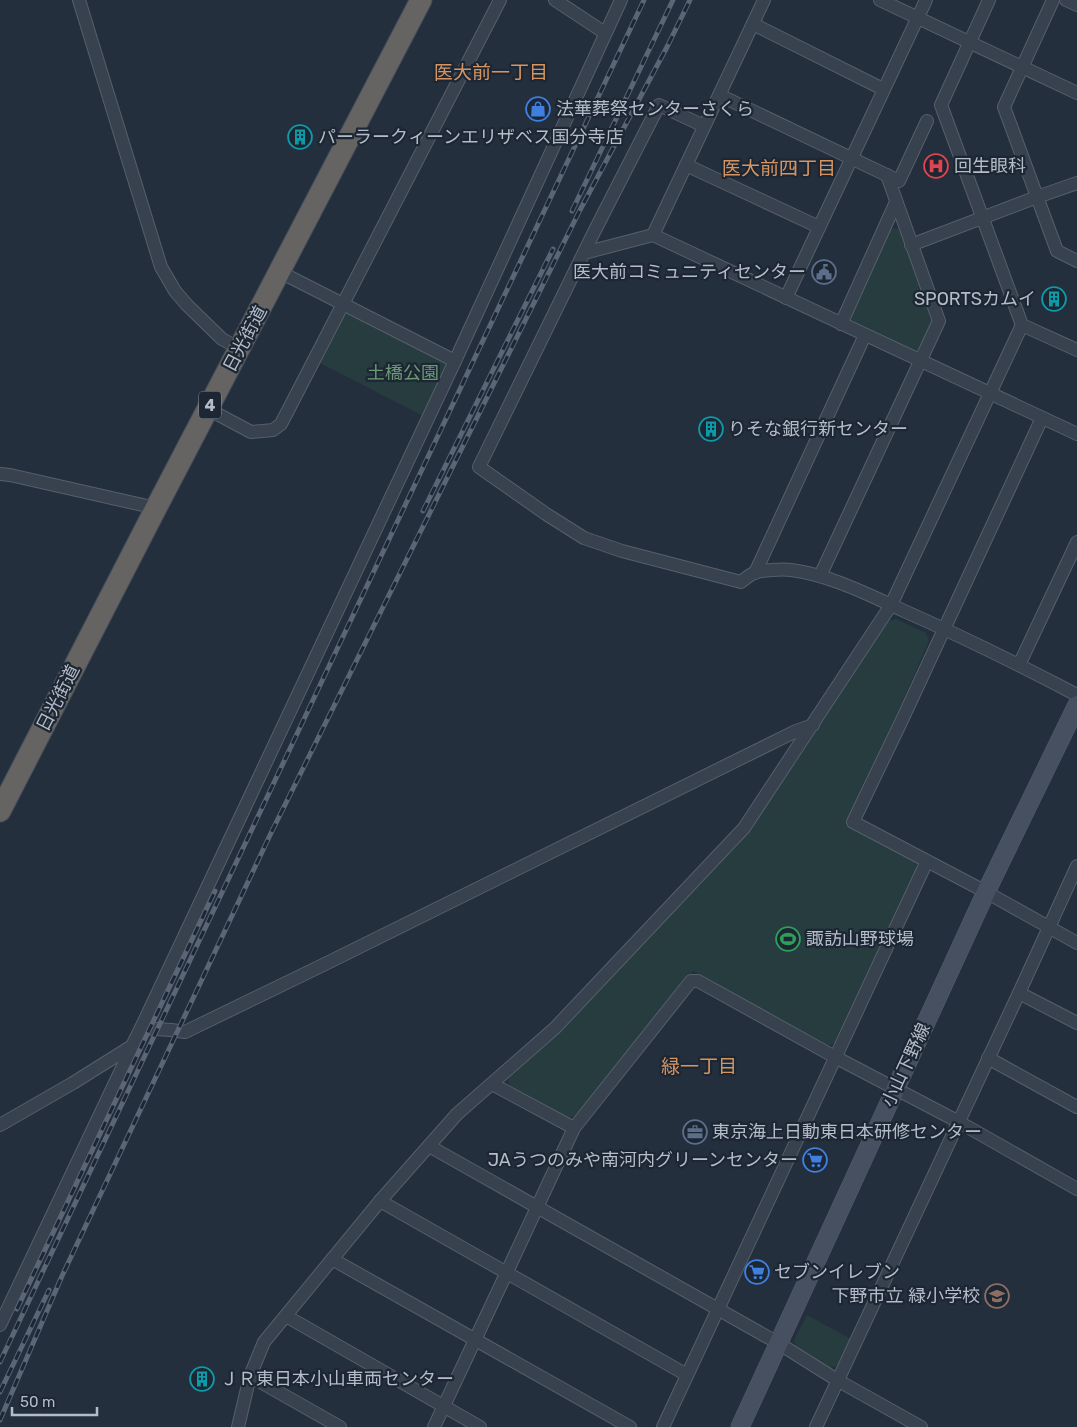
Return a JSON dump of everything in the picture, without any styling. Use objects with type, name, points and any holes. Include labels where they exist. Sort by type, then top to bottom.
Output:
[{"type":"highway","name":"日光街道","points":[[0,811],[421,0]]},
{"type":"main road","name":"小山下野線","points":[[740,1427],[986,892],[1077,705]]},
{"type":"street","points":[[79,0],[162,267],[175,291],[187,304],[222,339],[240,349]]},
{"type":"street","points":[[208,409],[251,432],[273,430],[281,424],[500,0]]},
{"type":"street","points":[[555,0],[605,33]]},
{"type":"street","points":[[0,1325],[455,361],[621,0]]},
{"type":"street","points":[[653,235],[764,0]]},
{"type":"street","points":[[880,0],[1077,93]]},
{"type":"street","points":[[786,298],[926,0]]},
{"type":"street","points":[[238,1427],[250,1376],[264,1342],[380,1201],[457,1114],[555,1028],[744,828],[891,605],[1022,325],[941,105],[989,0]]},
{"type":"street","points":[[1053,0],[1004,107],[1057,251],[1077,261]]},
{"type":"street","points":[[1066,0],[1077,5]]},
{"type":"street","points":[[753,24],[884,88]]},
{"type":"street","points":[[719,95],[899,181],[927,121]]},
{"type":"street","points":[[704,126],[659,105],[479,467],[584,538],[622,551],[741,582],[754,572],[865,335]]},
{"type":"street","points":[[686,166],[820,227]]},
{"type":"street","points":[[820,576],[939,321],[887,175]]},
{"type":"street","points":[[911,245],[1077,183]]},
{"type":"street","points":[[841,324],[896,202]]},
{"type":"street","points":[[584,254],[653,235],[1077,434]]},
{"type":"street","points":[[280,272],[455,361]]},
{"type":"street","points":[[1022,325],[1077,350]]},
{"type":"street","points":[[1042,418],[853,822],[986,892],[1077,943]]},
{"type":"street","points":[[0,474],[10,474],[156,508]]},
{"type":"street","points":[[1019,665],[1077,542]]},
{"type":"street","points":[[754,572],[791,570],[820,576],[850,586],[1019,665],[1077,695]]},
{"type":"street","points":[[141,1028],[185,1032],[796,731],[813,725]]},
{"type":"street","points":[[662,1427],[927,861]]},
{"type":"street","points":[[816,1427],[1077,866]]},
{"type":"street","points":[[434,1427],[574,1128],[691,981],[698,981],[835,1057],[959,1122],[1077,1189]]},
{"type":"street","points":[[1019,993],[1077,1023]]},
{"type":"street","points":[[0,1125],[132,1046]]},
{"type":"street","points":[[988,1058],[1077,1107]]},
{"type":"street","points":[[492,1084],[574,1128]]},
{"type":"street","points":[[429,1146],[778,1343],[837,1380],[921,1427]]},
{"type":"street","points":[[380,1201],[687,1375]]},
{"type":"street","points":[[332,1259],[630,1427]]},
{"type":"street","points":[[286,1316],[480,1427]]},
{"type":"street","points":[[250,1376],[340,1427]]},
{"type":"green space","points":[[891,228],[900,229],[933,321],[920,349],[912,352],[853,324],[850,316]]},
{"type":"green space","name":"土橋公園","points":[[350,313],[445,362],[448,369],[425,417],[318,362],[343,316]]},
{"type":"green space","points":[[896,619],[926,633],[929,641],[846,824],[915,861],[918,869],[836,1043],[828,1045],[693,971],[576,1116],[567,1118],[509,1086],[508,1077],[707,876],[888,621]]},
{"type":"green space","points":[[807,1315],[853,1340],[838,1365],[830,1368],[796,1348],[794,1340]]},
{"type":"railway","points":[[0,1362],[644,0]]},
{"type":"railway","points":[[572,211],[673,0]]},
{"type":"railway","points":[[0,1420],[62,1276],[271,833],[580,210],[690,0]]},
{"type":"railway","points":[[423,511],[553,249]]},
{"type":"railway","points":[[17,1309],[215,891]]},
{"type":"railway","points":[[0,1392],[49,1290]]},
{"type":"place","name":"法華葬祭センターさくら","points":[[538,109]]},
{"type":"place","name":"パーラークィーンエリザベス国分寺店","points":[[300,137]]},
{"type":"place","name":"回生眼科","points":[[936,166]]},
{"type":"place","name":"医大前コミュニティセンター","points":[[824,272]]},
{"type":"place","name":"SPORTSカムイ","points":[[1054,299]]},
{"type":"place","name":"りそな銀行新センター","points":[[711,429]]},
{"type":"place","name":"諏訪山野球場","points":[[788,939]]},
{"type":"place","name":"東京海上日動東日本研修センター","points":[[695,1132]]},
{"type":"place","name":"JAうつのみや南河内グリーンセンター","points":[[815,1160]]},
{"type":"place","name":"セブンイレブン","points":[[757,1272]]},
{"type":"place","name":"下野市立 緑小学校","points":[[997,1296]]},
{"type":"place","name":"ＪＲ東日本小山車両センター","points":[[202,1379]]},
{"type":"district","name":"医大前一丁目","points":[[491,72]]},
{"type":"district","name":"医大前四丁目","points":[[779,168]]},
{"type":"district","name":"緑一丁目","points":[[699,1066]]}]
